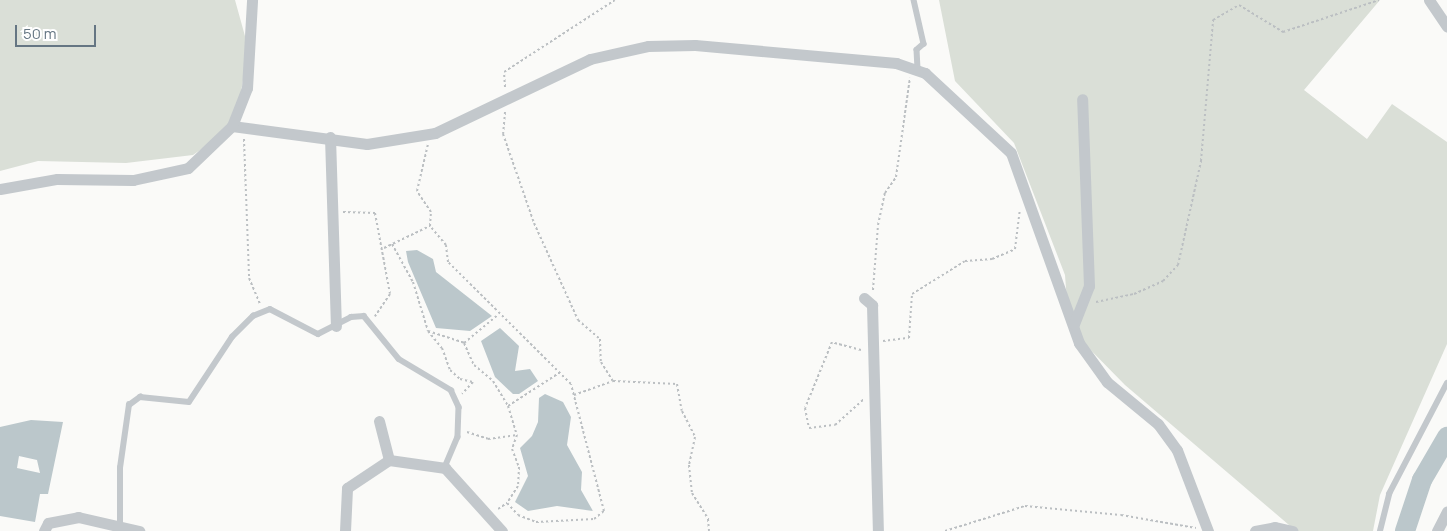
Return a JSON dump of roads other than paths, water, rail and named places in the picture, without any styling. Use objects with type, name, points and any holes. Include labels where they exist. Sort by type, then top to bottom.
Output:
[{"type":"street","points":[[0,189],[57,179],[133,180],[188,168],[237,126],[247,88],[252,0]]},
{"type":"street","points":[[1429,0],[1447,27]]},
{"type":"street","points":[[237,126],[330,137],[366,144],[427,134],[460,125],[590,59],[648,46],[695,45],[896,63],[915,69],[1011,153],[1079,342],[1107,382],[1158,424],[1177,450],[1207,530]]},
{"type":"street","points":[[1074,324],[1089,286],[1082,99]]},
{"type":"street","points":[[330,137],[334,211],[336,326]]},
{"type":"street","points":[[868,301],[874,348],[878,531]]},
{"type":"street","points":[[379,420],[388,460]]},
{"type":"street","points":[[345,531],[348,488],[388,460],[445,468],[502,531]]},
{"type":"street","points":[[1437,531],[1447,510]]},
{"type":"street","points":[[44,531],[48,522],[78,517],[120,525],[138,531]]},
{"type":"street","points":[[1255,531],[1275,527],[1293,531]]},
{"type":"lane","points":[[914,0],[924,44],[917,50],[915,69]]},
{"type":"lane","points":[[120,525],[120,468],[129,405],[140,398],[189,402],[232,337],[263,311],[277,310],[318,334],[356,315],[371,322],[399,359],[447,387],[457,399],[458,430],[445,468]]},
{"type":"lane","points":[[1380,531],[1389,494],[1447,383]]},
{"type":"waterway","points":[[1405,531],[1422,480],[1447,437]]}]
